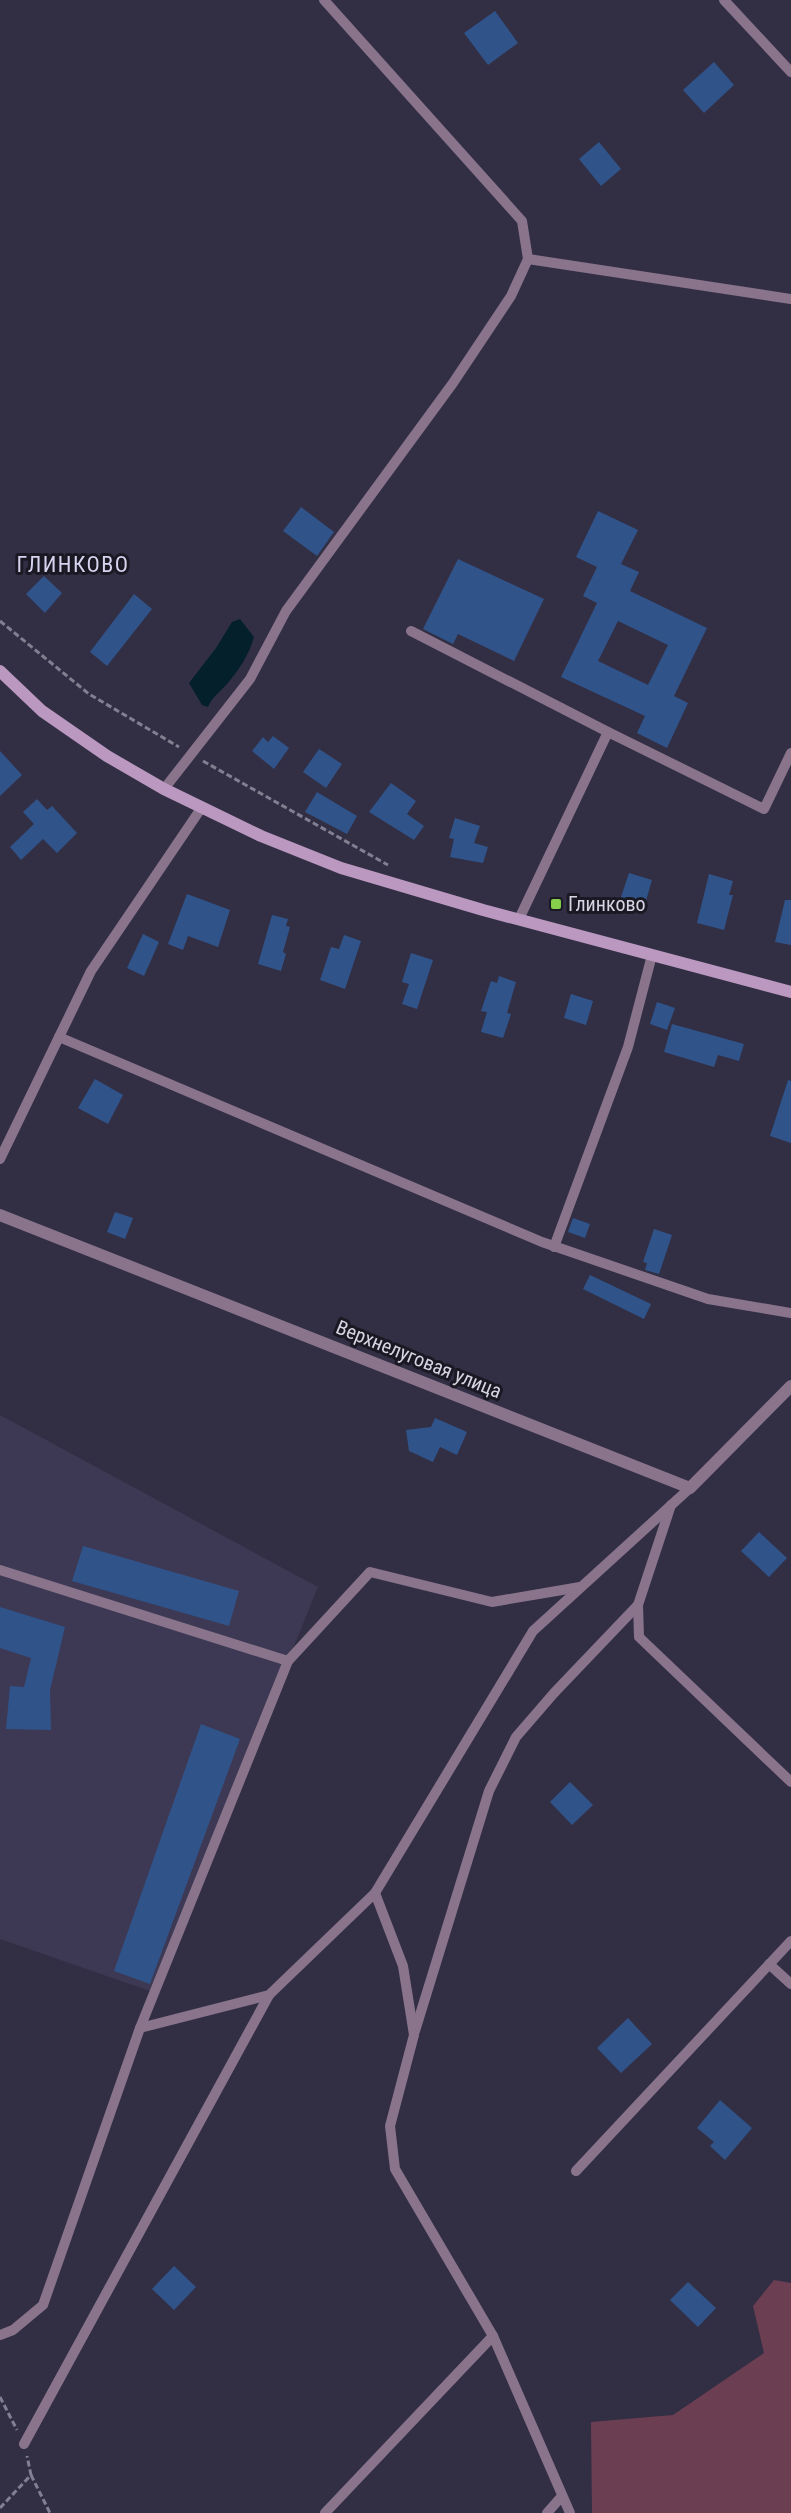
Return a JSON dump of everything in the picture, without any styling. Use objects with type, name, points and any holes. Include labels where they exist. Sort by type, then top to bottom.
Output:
[{"type":"main road","points":[[0,671],[42,711],[107,756],[164,789],[261,836],[341,868],[519,919],[791,992]]},
{"type":"street","name":"Верхнелуговая улица","points":[[0,1215],[690,1488]]},
{"type":"street","points":[[690,1488],[791,1386]]},
{"type":"lane","points":[[164,789],[250,679],[286,611],[453,383],[511,296],[528,259],[522,221],[324,0]]},
{"type":"lane","points":[[724,0],[791,72]]},
{"type":"lane","points":[[528,259],[791,300]]},
{"type":"lane","points":[[411,631],[764,809],[791,753]]},
{"type":"lane","points":[[519,919],[608,732]]},
{"type":"lane","points":[[0,1159],[92,971],[202,807]]},
{"type":"lane","points":[[554,1246],[628,1047],[652,955]]},
{"type":"lane","points":[[59,1037],[554,1246],[708,1299],[791,1313]]},
{"type":"lane","points":[[24,2444],[268,1995],[375,1893],[533,1631],[690,1488]]},
{"type":"lane","points":[[672,1505],[638,1605],[639,1638],[791,1782]]},
{"type":"lane","points":[[0,1570],[288,1661]]},
{"type":"lane","points":[[0,2335],[13,2330],[43,2305],[140,2028],[288,1661],[370,1572],[492,1602],[582,1587]]},
{"type":"lane","points":[[570,2513],[493,2336],[395,2169],[390,2126],[414,2035],[489,1791],[516,1737],[554,1693],[638,1605]]},
{"type":"lane","points":[[375,1893],[403,1966],[414,2035]]},
{"type":"lane","points":[[576,2171],[791,1941]]},
{"type":"lane","points":[[770,1964],[791,1984]]},
{"type":"lane","points":[[140,2028],[268,1995]]},
{"type":"lane","points":[[326,2513],[493,2336]]},
{"type":"lane","points":[[547,2513],[562,2496]]},
{"type":"path","points":[[0,621],[89,694],[191,755],[391,867]]},
{"type":"path","points":[[0,2397],[24,2444],[31,2475],[50,2513]]},
{"type":"path","points":[[0,2508],[31,2475]]},
{"type":"shaded area","points":[[0,1415],[318,1587],[153,1992],[0,1939]]},
{"type":"shaded area","points":[[774,2280],[791,2283],[791,2513],[592,2513],[591,2422],[673,2415],[764,2353],[753,2306]]},
{"type":"water","points":[[240,619],[254,637],[249,650],[236,673],[208,707],[202,705],[189,683],[216,648],[232,622]]},
{"type":"building","points":[[495,11],[518,43],[488,65],[464,33]]},
{"type":"building","points":[[714,62],[734,85],[704,113],[683,90]]},
{"type":"building","points":[[599,142],[621,169],[601,186],[579,159]]},
{"type":"building","points":[[301,507],[334,532],[317,556],[283,531]]},
{"type":"building","points":[[598,511],[638,530],[621,564],[639,572],[630,591],[707,628],[674,696],[688,703],[667,748],[637,733],[645,716],[561,677],[597,603],[583,596],[597,567],[576,557]],"holes":[[[618,621],[668,645],[648,685],[598,661]]]},
{"type":"building","points":[[458,559],[544,599],[514,661],[458,634],[453,644],[423,629]]},
{"type":"building","points":[[44,576],[62,593],[45,613],[26,594]]},
{"type":"building","points":[[134,594],[152,609],[107,666],[90,652]]},
{"type":"building","points":[[273,736],[289,748],[274,769],[252,751],[263,737],[268,742]]},
{"type":"building","points":[[319,749],[342,764],[326,788],[303,772]]},
{"type":"building","points":[[0,751],[22,775],[0,796]]},
{"type":"building","points":[[391,783],[416,801],[407,814],[424,826],[414,840],[369,812]]},
{"type":"building","points":[[317,792],[357,816],[347,834],[305,812]]},
{"type":"building","points":[[37,799],[47,810],[52,806],[77,833],[57,853],[43,839],[21,860],[10,847],[34,824],[23,812]]},
{"type":"building","points":[[455,818],[480,826],[474,843],[488,847],[483,863],[450,857],[454,839],[449,838]]},
{"type":"building","points":[[629,873],[652,880],[643,911],[619,903]]},
{"type":"building","points":[[709,874],[733,881],[729,895],[733,895],[724,930],[697,923]]},
{"type":"building","points":[[187,894],[230,910],[218,947],[188,936],[183,950],[168,944]]},
{"type":"building","points":[[785,900],[791,900],[791,945],[775,942]]},
{"type":"building","points":[[272,915],[288,919],[286,926],[290,927],[283,952],[286,954],[281,971],[258,964]]},
{"type":"building","points":[[143,934],[159,942],[144,976],[127,968]]},
{"type":"building","points":[[344,935],[361,941],[345,989],[320,980],[331,947],[339,949]]},
{"type":"building","points":[[411,953],[433,960],[417,1009],[402,1004],[409,984],[402,982]]},
{"type":"building","points":[[499,976],[516,982],[507,1013],[511,1014],[503,1038],[481,1032],[487,1012],[481,1011],[491,981],[497,983]]},
{"type":"building","points":[[571,994],[593,1001],[586,1025],[564,1018]]},
{"type":"building","points":[[657,1002],[675,1008],[667,1030],[650,1024]]},
{"type":"building","points":[[672,1024],[744,1044],[739,1061],[718,1055],[714,1067],[664,1052]]},
{"type":"building","points":[[95,1079],[123,1095],[108,1124],[78,1108]]},
{"type":"building","points":[[788,1080],[791,1081],[791,1143],[770,1136]]},
{"type":"building","points":[[115,1212],[133,1218],[125,1239],[107,1232]]},
{"type":"building","points":[[573,1218],[590,1224],[585,1238],[568,1232]]},
{"type":"building","points":[[654,1229],[672,1235],[659,1274],[645,1270],[647,1263],[643,1262]]},
{"type":"building","points":[[590,1275],[651,1304],[644,1319],[583,1289]]},
{"type":"building","points":[[435,1418],[467,1432],[457,1455],[440,1447],[433,1462],[409,1451],[406,1430],[431,1427]]},
{"type":"building","points":[[759,1532],[787,1558],[769,1577],[741,1551]]},
{"type":"building","points":[[83,1546],[239,1591],[229,1626],[72,1581]]},
{"type":"building","points":[[0,1607],[65,1627],[50,1690],[51,1730],[6,1729],[10,1686],[24,1687],[31,1658],[0,1648]]},
{"type":"building","points":[[201,1724],[240,1739],[150,1984],[114,1971]]},
{"type":"building","points":[[570,1782],[593,1805],[572,1825],[550,1802]]},
{"type":"building","points":[[628,2018],[652,2044],[621,2073],[597,2048]]},
{"type":"building","points":[[720,2100],[752,2128],[725,2160],[710,2146],[714,2142],[697,2128]]},
{"type":"building","points":[[174,2266],[196,2287],[174,2310],[152,2289]]},
{"type":"building","points":[[688,2282],[716,2308],[698,2327],[670,2300]]},
{"type":"place","name":"Глинково","points":[[556,904]]},
{"type":"district","name":"ГЛИНКОВО","points":[[73,564]]}]
